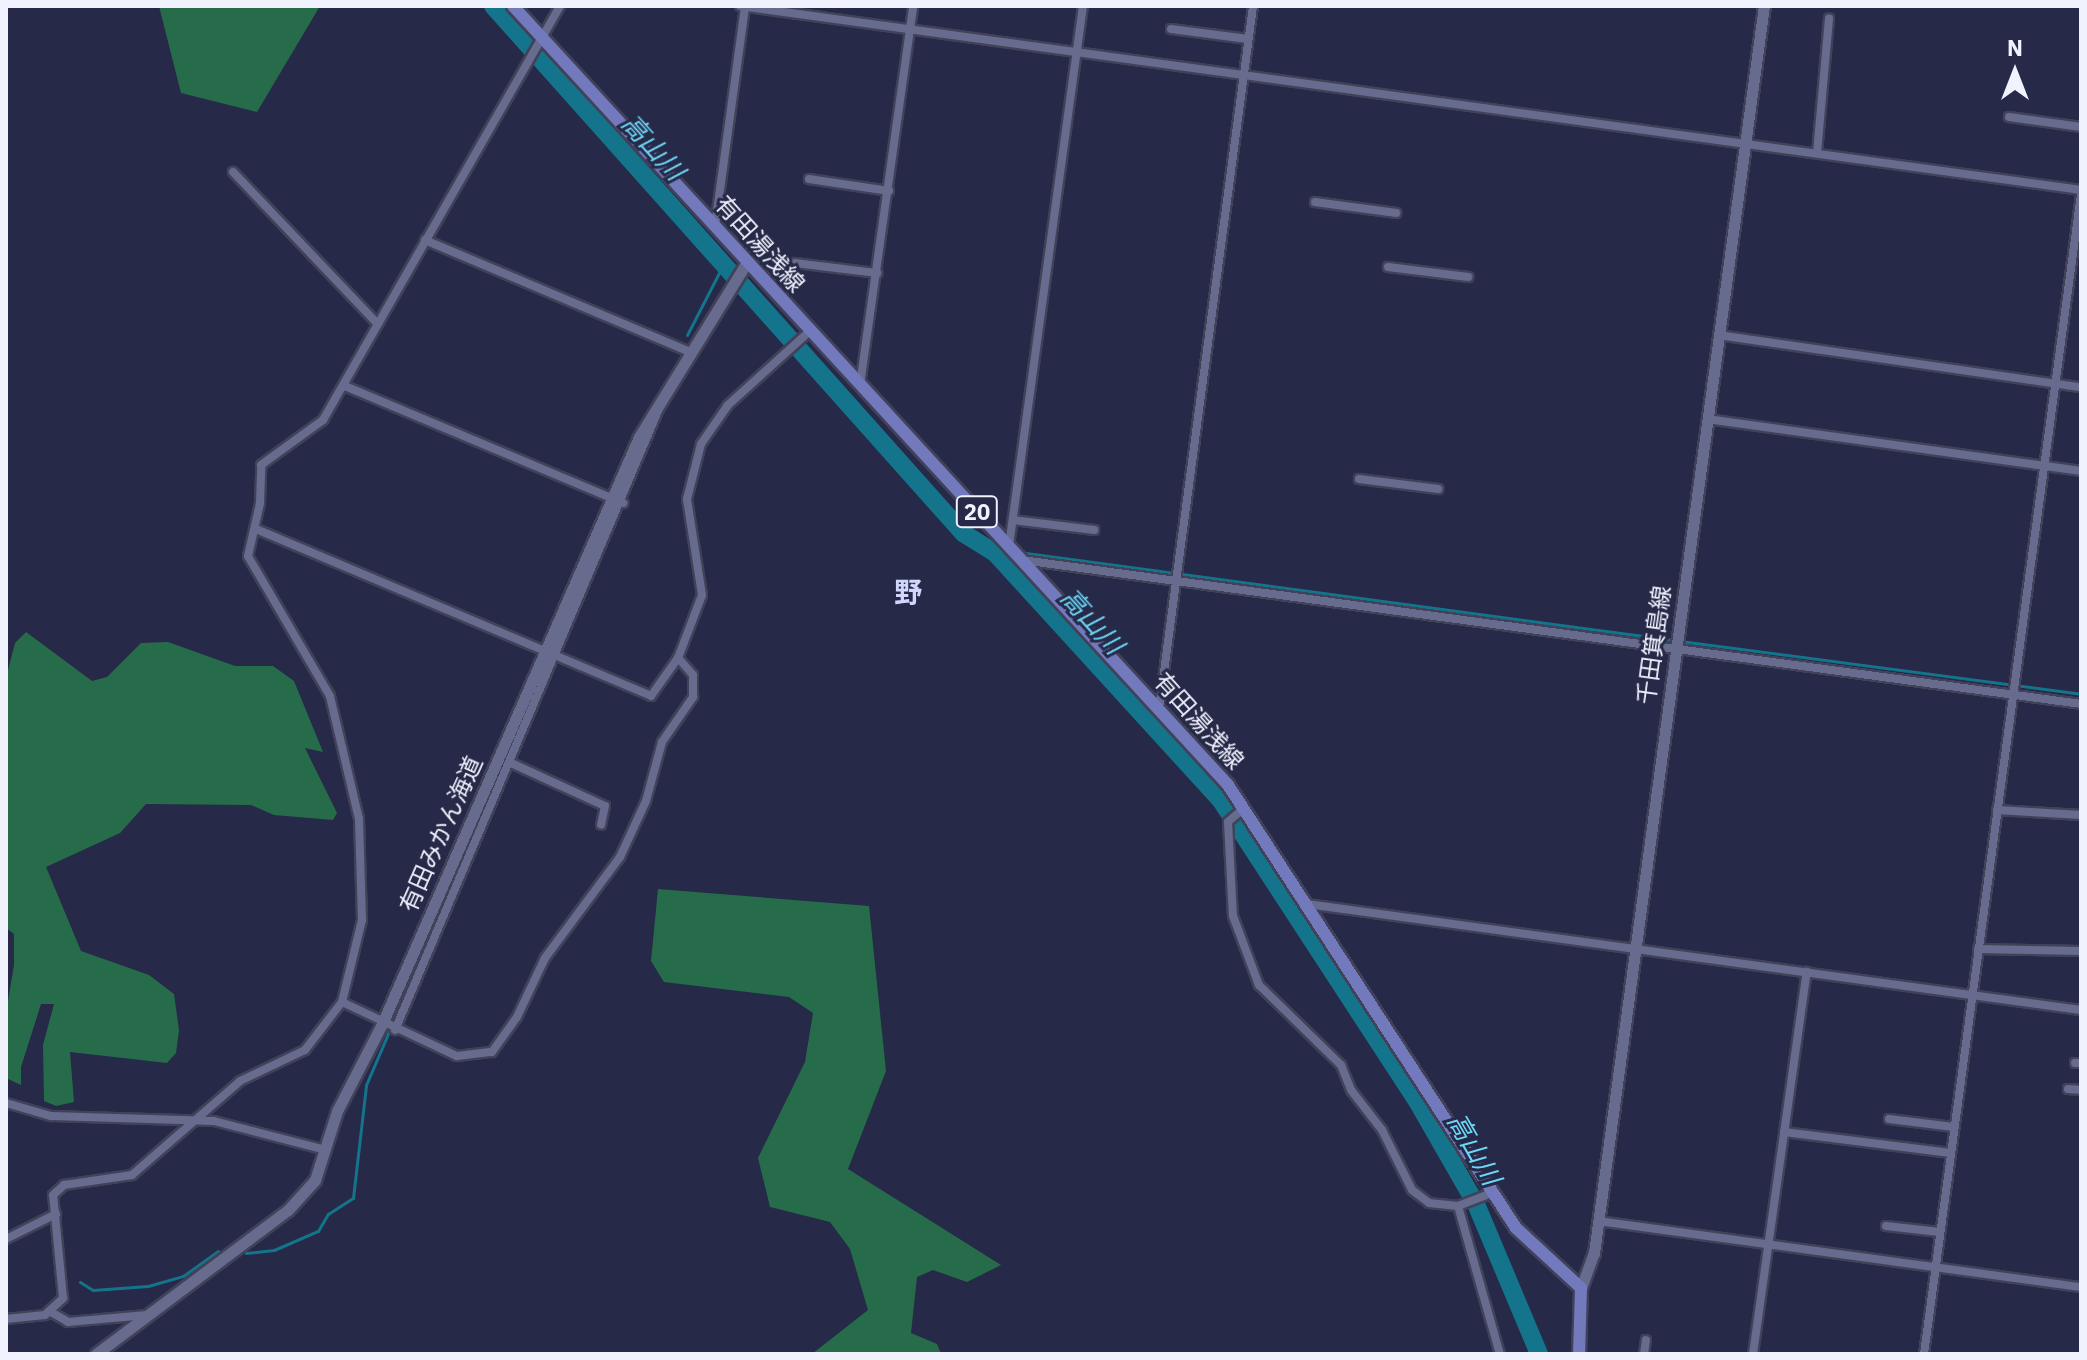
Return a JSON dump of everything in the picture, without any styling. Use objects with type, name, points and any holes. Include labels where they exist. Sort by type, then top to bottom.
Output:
[{"type":"main road","name":"有田湯浅線","points":[[513,6],[540,42],[715,226],[745,265],[810,331],[1159,710],[1244,808],[1523,1237],[1581,1288]]},
{"type":"main road","points":[[1579,1354],[1581,1288]]},
{"type":"street","points":[[51,1312],[64,1293],[53,1195],[64,1185],[132,1175],[240,1081],[305,1050],[342,1002],[362,920],[359,819],[330,696],[248,556],[256,529],[261,465],[323,420],[560,6]]},
{"type":"street","points":[[715,226],[743,6],[2081,192],[1924,1354]]},
{"type":"street","points":[[860,385],[913,6]]},
{"type":"street","points":[[1009,547],[1083,6]]},
{"type":"street","points":[[1159,710],[1253,6]]},
{"type":"street","name":"千田箕島線","points":[[1581,1288],[1592,1263],[1598,1221],[1764,6]]},
{"type":"street","points":[[1817,153],[1829,19]]},
{"type":"street","points":[[1171,29],[1248,39]]},
{"type":"street","points":[[2009,117],[2081,127]]},
{"type":"street","points":[[233,172],[378,324]]},
{"type":"street","points":[[809,179],[889,191]]},
{"type":"street","points":[[1315,202],[1396,213]]},
{"type":"street","points":[[425,240],[688,351]]},
{"type":"street","points":[[795,263],[877,273]]},
{"type":"street","name":"有田みかん海道","points":[[96,1354],[299,1201],[315,1180],[350,1081],[382,1024],[551,655],[664,392],[745,265]]},
{"type":"street","points":[[1388,267],[1468,277]]},
{"type":"street","points":[[2068,290],[2081,292]]},
{"type":"street","points":[[256,529],[651,696],[678,658],[702,595],[687,499],[701,444],[728,405],[810,331]]},
{"type":"street","points":[[1718,335],[2081,387]]},
{"type":"street","points":[[345,386],[617,501]]},
{"type":"street","points":[[1707,419],[2081,471]]},
{"type":"street","points":[[1359,479],[1438,489]]},
{"type":"street","points":[[1013,520],[1094,530]]},
{"type":"street","points":[[1021,560],[1676,642],[2081,704]]},
{"type":"street","points":[[395,1030],[511,763],[551,655]]},
{"type":"street","points":[[342,1002],[382,1024],[457,1056],[492,1052],[517,1017],[545,958],[620,857],[633,829],[662,742],[693,697],[693,675],[678,658]]},
{"type":"street","points":[[511,763],[605,806],[601,825]]},
{"type":"street","points":[[1244,808],[1228,822],[1233,916],[1259,985],[1341,1065],[1351,1090],[1382,1130],[1412,1190],[1429,1203],[1462,1204],[1494,1192]]},
{"type":"street","points":[[1997,810],[2081,815]]},
{"type":"street","points":[[1307,904],[2081,1010]]},
{"type":"street","points":[[1978,949],[2081,951]]},
{"type":"street","points":[[1753,1354],[1807,972]]},
{"type":"street","points":[[2068,1089],[2081,1090]]},
{"type":"street","points":[[6,1103],[51,1116],[199,1119],[325,1150]]},
{"type":"street","points":[[1889,1119],[1954,1127]]},
{"type":"street","points":[[1784,1132],[1951,1153]]},
{"type":"street","points":[[1462,1204],[1500,1354]]},
{"type":"street","points":[[6,1239],[56,1214]]},
{"type":"street","points":[[1598,1221],[2081,1287]]},
{"type":"street","points":[[1886,1226],[1940,1232]]},
{"type":"street","points":[[6,1319],[51,1312],[68,1322],[147,1315]]},
{"type":"street","points":[[1644,1354],[1646,1340]]},
{"type":"green space","points":[[159,6],[320,6],[257,112],[181,93]]},
{"type":"green space","points":[[26,632],[92,681],[107,677],[141,643],[168,642],[235,666],[273,666],[294,681],[323,752],[305,748],[337,813],[333,820],[274,815],[251,805],[146,804],[120,833],[46,867],[81,951],[149,975],[174,994],[179,1030],[176,1053],[167,1063],[70,1052],[74,1102],[56,1106],[44,1101],[43,1045],[54,1004],[41,1004],[21,1067],[21,1085],[6,1078],[6,1013],[14,965],[14,934],[6,928],[6,678],[15,643]]},
{"type":"green space","points":[[658,889],[869,906],[886,1071],[848,1169],[1001,1265],[967,1282],[933,1270],[917,1277],[911,1333],[937,1344],[941,1354],[812,1354],[868,1310],[850,1249],[830,1222],[770,1207],[758,1158],[805,1062],[813,1013],[789,997],[664,982],[651,961]]},
{"type":"waterway","name":"高山川","points":[[493,6],[963,533],[995,553],[1220,799],[1417,1101],[1476,1204],[1539,1354]]},
{"type":"waterway","points":[[687,335],[724,263]]},
{"type":"waterway","name":"高山川","points":[[995,553],[1002,553]]},
{"type":"waterway","points":[[1026,553],[1673,640]]},
{"type":"waterway","points":[[1680,641],[2081,694]]},
{"type":"waterway","points":[[246,1253],[274,1250],[318,1231],[328,1214],[353,1198],[366,1085],[497,780]]},
{"type":"waterway","points":[[80,1282],[93,1290],[148,1286],[183,1276],[218,1251]]},
{"type":"district","name":"野","points":[[908,592]]}]
